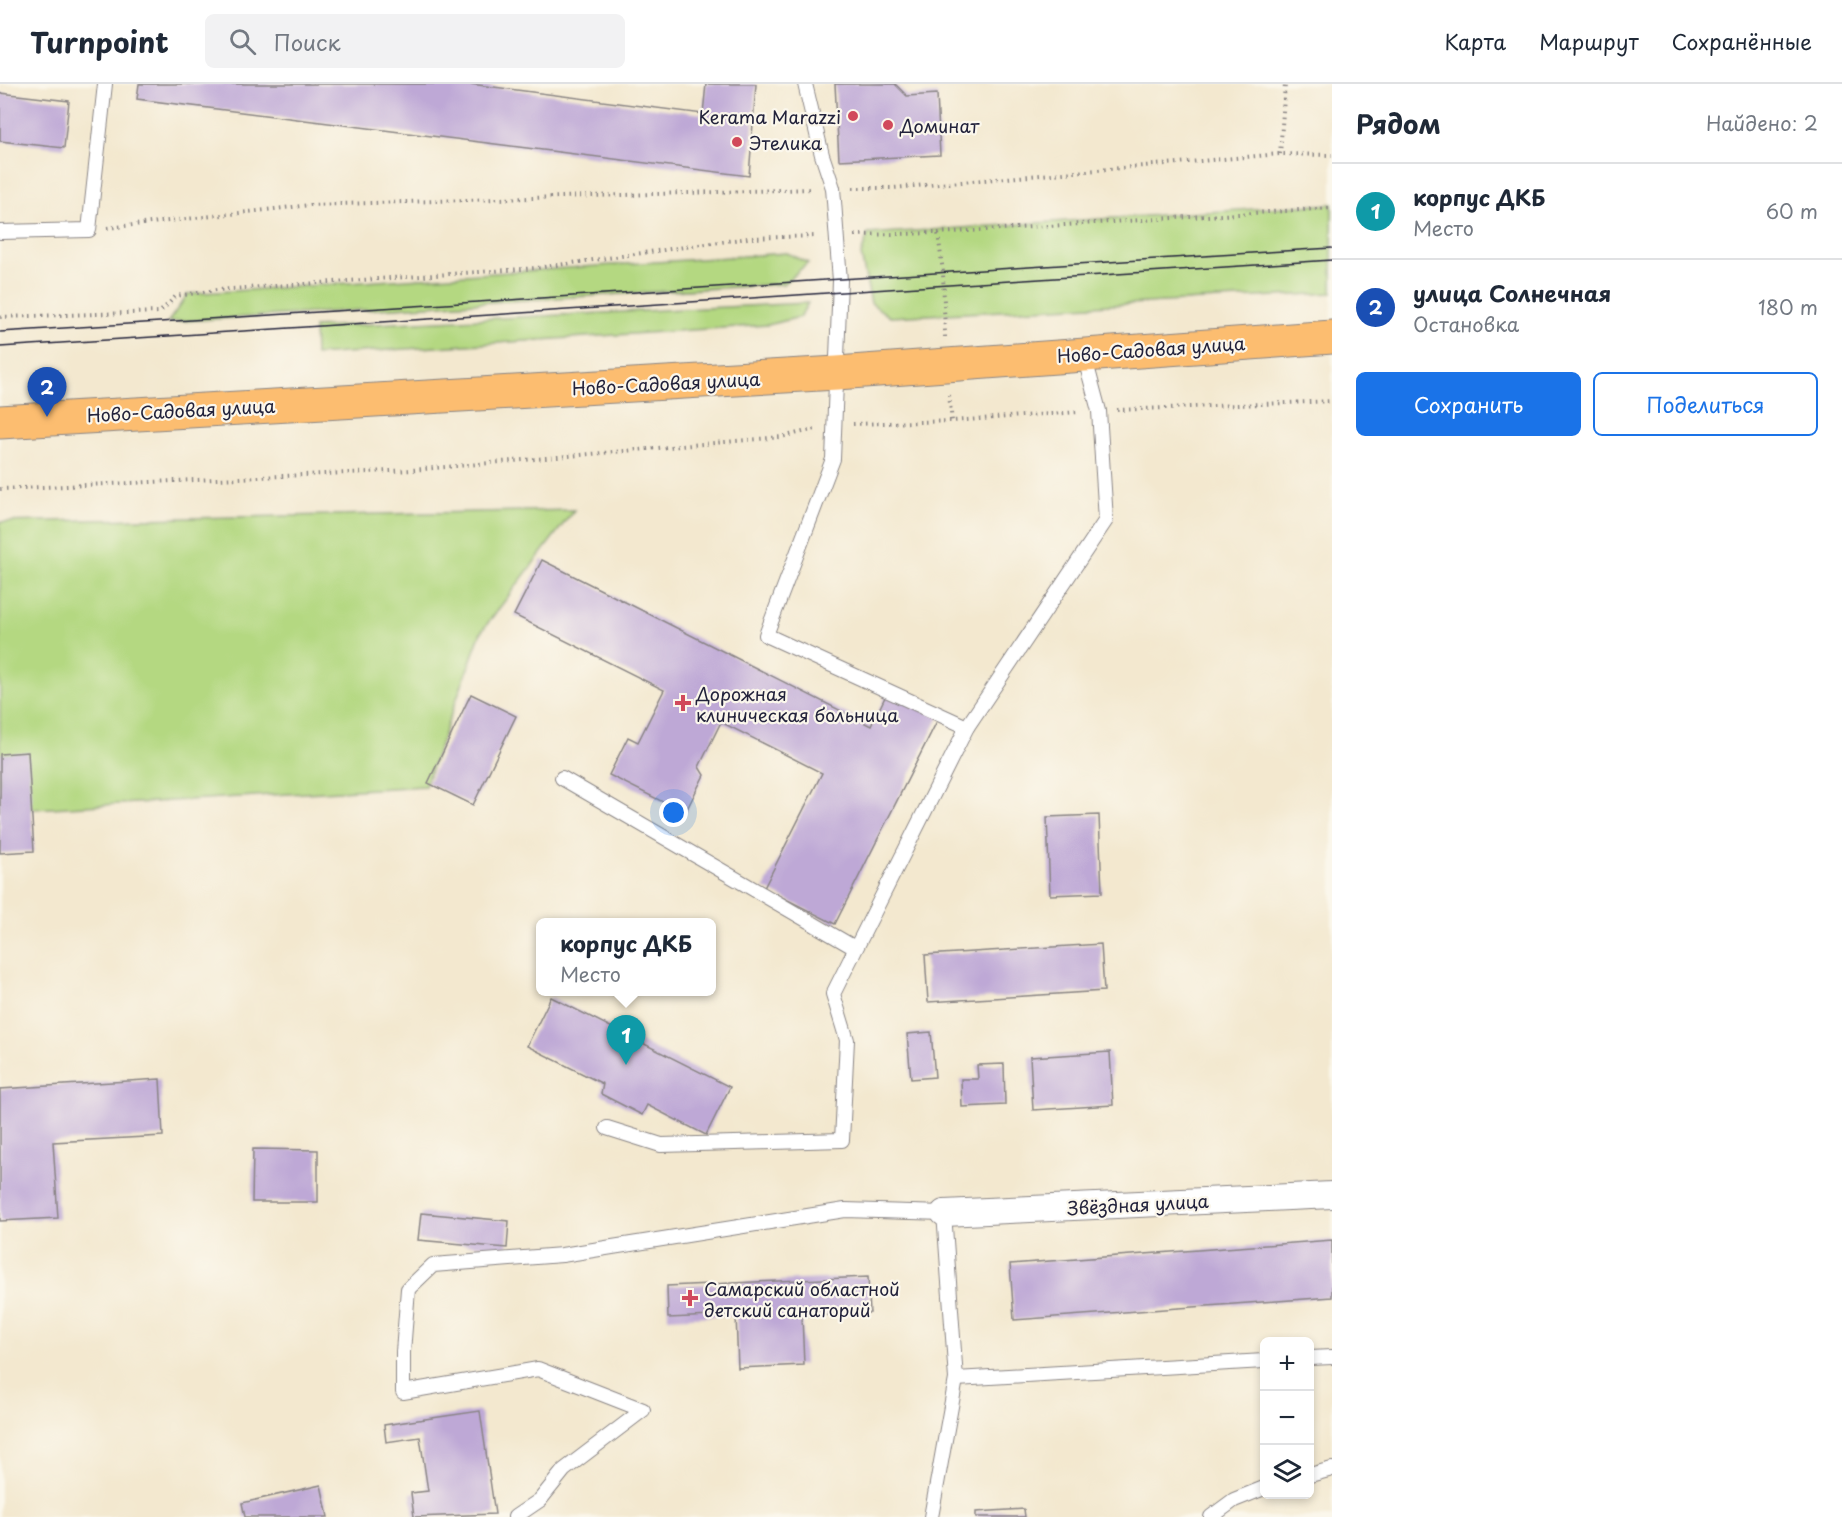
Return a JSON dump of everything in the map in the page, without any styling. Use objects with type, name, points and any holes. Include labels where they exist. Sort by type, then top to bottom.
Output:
[{"type":"main road","name":"Ново-Садовая улица","points":[[0,422],[837,373],[1083,353],[1332,338]]},
{"type":"street","name":"Звёздная улица","points":[[944,1213],[1332,1195]]},
{"type":"lane","points":[[0,232],[89,230],[105,84]]},
{"type":"lane","points":[[805,84],[822,155],[833,188],[840,281],[833,459],[766,635],[967,727]]},
{"type":"lane","points":[[607,1128],[661,1145],[842,1140],[847,1040],[833,994],[967,727],[1106,520],[1099,411],[1083,353]]},
{"type":"lane","points":[[561,778],[855,948]]},
{"type":"lane","points":[[515,1517],[540,1500],[564,1470],[643,1410],[538,1369],[403,1392],[403,1352],[408,1289],[433,1264],[562,1255],[844,1210],[944,1213],[956,1379],[931,1517]]},
{"type":"lane","points":[[1314,1358],[1332,1356]]},
{"type":"lane","points":[[956,1379],[1260,1361]]},
{"type":"lane","points":[[1314,1474],[1332,1469]]},
{"type":"lane","points":[[1211,1517],[1234,1500],[1260,1490]]},
{"type":"path","points":[[1280,154],[1285,84]]},
{"type":"path","points":[[89,230],[310,205],[893,188],[1280,154],[1332,155]]},
{"type":"path","points":[[0,317],[160,312],[176,296],[217,290],[537,268],[748,238],[938,233],[1332,208]]},
{"type":"path","points":[[938,233],[943,272],[945,365],[952,421]]},
{"type":"path","points":[[0,489],[412,470],[781,437],[834,424],[952,421],[1099,411],[1332,401]]},
{"type":"green space","points":[[1332,204],[1332,293],[890,317],[871,303],[861,255],[868,234]]},
{"type":"green space","points":[[787,253],[808,263],[783,284],[168,322],[188,294]]},
{"type":"green space","points":[[808,303],[800,317],[768,325],[315,355],[314,327]]},
{"type":"green space","points":[[574,510],[481,632],[425,786],[0,811],[0,522]]},
{"type":"building","points":[[139,84],[470,84],[703,114],[706,84],[756,84],[749,176],[137,99]]},
{"type":"building","name":"Доминат","points":[[835,84],[895,84],[907,96],[937,94],[940,155],[839,160]]},
{"type":"building","points":[[0,93],[69,101],[64,148],[0,141]]},
{"type":"building","points":[[542,560],[871,726],[888,691],[939,717],[835,924],[764,888],[822,773],[721,722],[699,767],[704,775],[685,813],[609,775],[628,737],[638,742],[664,690],[514,615]]},
{"type":"building","points":[[471,694],[516,716],[473,805],[428,783]]},
{"type":"building","points":[[28,752],[34,851],[0,853],[0,754]]},
{"type":"building","points":[[1099,815],[1102,893],[1050,895],[1047,817]]},
{"type":"building","points":[[1101,944],[1104,991],[928,1002],[925,955]]},
{"type":"building","points":[[551,997],[730,1087],[706,1135],[647,1105],[642,1115],[601,1094],[603,1084],[527,1046]]},
{"type":"building","points":[[931,1032],[935,1077],[911,1079],[907,1034]]},
{"type":"building","points":[[1110,1052],[1113,1105],[1033,1110],[1030,1057]]},
{"type":"building","points":[[1004,1064],[1005,1105],[962,1107],[961,1079],[978,1079],[977,1065]]},
{"type":"building","points":[[160,1079],[163,1136],[53,1142],[58,1218],[0,1221],[0,1089]]},
{"type":"building","points":[[253,1149],[318,1150],[318,1202],[252,1202]]},
{"type":"building","points":[[421,1213],[509,1221],[507,1248],[418,1240]]},
{"type":"building","points":[[1332,1240],[1332,1297],[1014,1320],[1010,1264]]},
{"type":"building","points":[[868,1277],[870,1313],[802,1316],[804,1365],[738,1368],[736,1315],[668,1318],[667,1286]]},
{"type":"building","points":[[480,1411],[495,1514],[414,1517],[411,1493],[428,1491],[420,1437],[386,1442],[384,1425]]},
{"type":"building","points":[[321,1485],[328,1517],[245,1517],[242,1503]]},
{"type":"building","points":[[1024,1509],[1025,1517],[976,1517],[976,1512]]},
{"type":"tram line","points":[[0,332],[1332,248]]},
{"type":"tram line","points":[[0,347],[1332,260]]},
{"type":"place","name":"Kerama Marazzi","points":[[853,116]]},
{"type":"place","name":"Доминат","points":[[888,125]]},
{"type":"place","name":"Этелика","points":[[737,142]]},
{"type":"place","name":"улица Солнечная","points":[[47,417]]},
{"type":"place","name":"Дорожная клиническая больница","points":[[683,703]]},
{"type":"place","name":"корпус ДКБ","points":[[626,1065]]},
{"type":"place","name":"Самарский областной детский санаторий","points":[[690,1298]]}]
